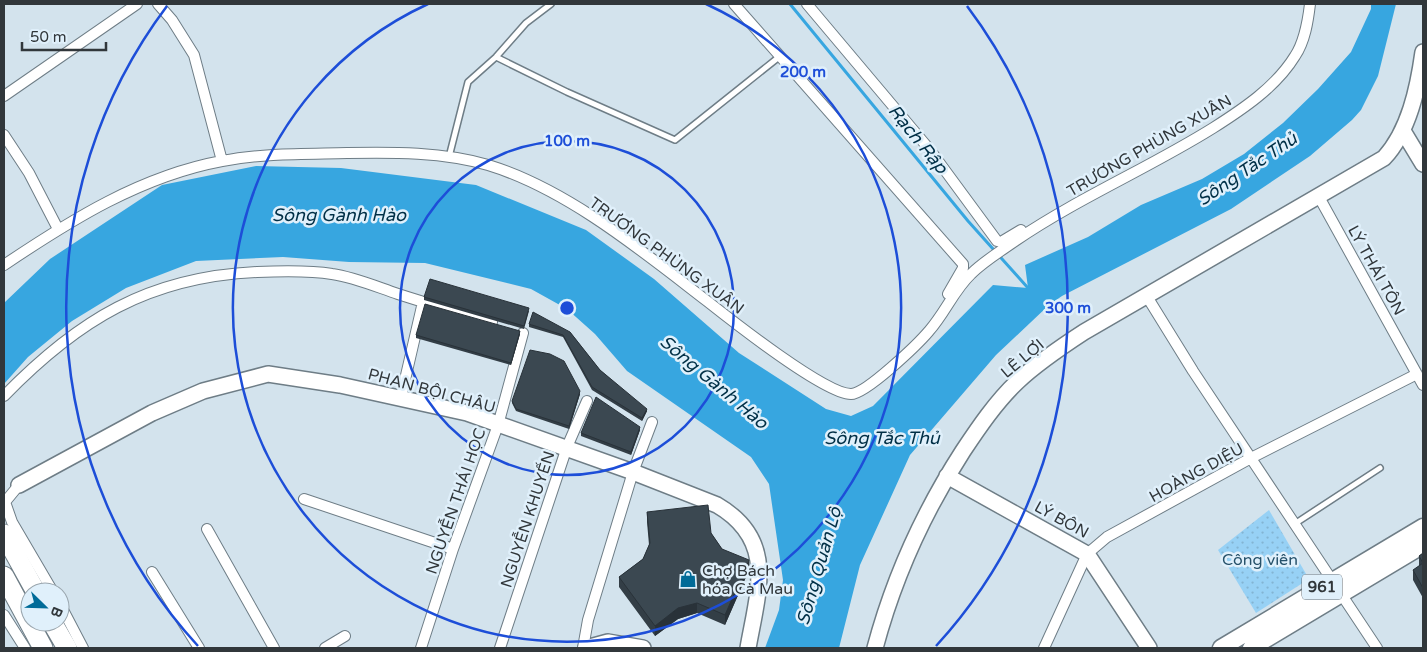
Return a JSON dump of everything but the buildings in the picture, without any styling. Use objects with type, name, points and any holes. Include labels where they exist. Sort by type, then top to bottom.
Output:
[{"type":"highway","points":[[4,534],[30,582]]},
{"type":"highway","points":[[4,576],[43,648]]},
{"type":"highway","points":[[58,632],[67,648]]},
{"type":"main road","name":"961","points":[[1221,648],[1337,587],[1423,527]]},
{"type":"main road","points":[[1251,648],[1337,587],[1423,545]]},
{"type":"street","points":[[4,96],[137,4]]},
{"type":"street","points":[[158,4],[172,20],[194,55],[222,161]]},
{"type":"street","points":[[734,4],[963,264],[963,268],[944,300],[940,316]]},
{"type":"street","points":[[807,4],[902,115],[997,241],[1001,242],[1037,220],[1048,221]]},
{"type":"street","name":"TRƯƠNG PHÙNG XUÂN","points":[[4,265],[58,229],[129,190],[164,177],[222,161],[298,154],[369,152],[449,158],[487,165],[509,173],[591,216],[759,342],[840,392],[850,394],[863,390],[929,331],[974,270],[1037,227],[1154,164],[1255,100],[1295,56],[1308,20],[1310,4]]},
{"type":"street","name":"LÊ LỢI","points":[[875,648],[901,565],[926,511],[973,437],[1016,383],[1055,352],[1146,295],[1384,158],[1393,148],[1403,131],[1423,52]]},
{"type":"street","points":[[1403,131],[1423,164]]},
{"type":"street","points":[[4,136],[29,173],[58,229]]},
{"type":"street","name":"LÝ THÁI TÔN","points":[[1319,197],[1423,384]]},
{"type":"street","points":[[4,396],[31,369],[88,323],[145,294],[194,278],[225,274],[274,272],[333,274],[492,322]]},
{"type":"street","points":[[1146,295],[1193,371],[1296,523],[1377,648]]},
{"type":"street","points":[[401,397],[423,302]]},
{"type":"street","name":"NGUYỄN THÁI HỌC","points":[[421,648],[453,549],[498,424],[523,333]]},
{"type":"street","name":"PHAN BỘI CHÂU","points":[[19,485],[160,410],[203,391],[268,374],[340,384],[401,397],[466,413],[566,447],[717,505],[733,514],[746,529],[759,557],[761,579],[748,648]]},
{"type":"street","name":"HOÀNG DIỆU","points":[[1044,648],[1087,554],[1107,537],[1251,458],[1417,374]]},
{"type":"street","name":"NGUYỄN KHUYẾN","points":[[500,648],[566,447],[587,401]]},
{"type":"street","points":[[643,648],[608,642],[584,648],[588,620],[633,472],[652,422]]},
{"type":"street","name":"LÝ BÔN","points":[[947,476],[1087,554],[1149,648]]},
{"type":"street","points":[[19,485],[4,502],[12,522],[47,582]]},
{"type":"street","points":[[304,499],[453,549]]},
{"type":"street","points":[[207,530],[274,648]]},
{"type":"street","points":[[152,572],[199,648]]},
{"type":"street","points":[[4,615],[25,648]]},
{"type":"street","points":[[70,622],[84,648]]},
{"type":"street","points":[[325,648],[345,636]]},
{"type":"lane","points":[[449,158],[468,82],[496,57],[526,23],[551,4]]},
{"type":"lane","points":[[496,57],[567,92],[675,140],[779,57]]},
{"type":"lane","points":[[1296,523],[1380,468]]},
{"type":"green space","name":"Công viên","points":[[1269,510],[1309,579],[1256,613],[1218,550]]},
{"type":"water","name":"Sông Gành Hào","points":[[1371,4],[1396,4],[1378,76],[1361,110],[1352,120],[1310,156],[1231,209],[1062,296],[1049,305],[996,355],[910,455],[860,565],[839,648],[765,648],[779,610],[783,580],[769,484],[751,457],[627,371],[595,334],[567,309],[531,289],[425,263],[349,262],[283,257],[196,261],[126,288],[72,321],[28,357],[4,384],[4,303],[50,259],[162,185],[256,166],[341,168],[476,185],[586,230],[654,279],[739,353],[826,409],[851,416],[873,406],[993,285],[1028,288],[1025,265],[1088,237],[1141,205],[1202,179],[1244,154],[1283,123],[1318,89],[1351,52],[1371,9]]},
{"type":"waterway","name":"Rạch Rập","points":[[790,4],[968,221],[1028,288]]},
{"type":"place","name":"Chợ Bách hóa Cà Mau","points":[[688,579]]},
{"type":"water label","name":"Sông Tắc Thủ","points":[[1247,169]]},
{"type":"water label","name":"Sông Tắc Thủ","points":[[882,438]]},
{"type":"water label","name":"Sông Quản Lộ","points":[[819,566]]}]
